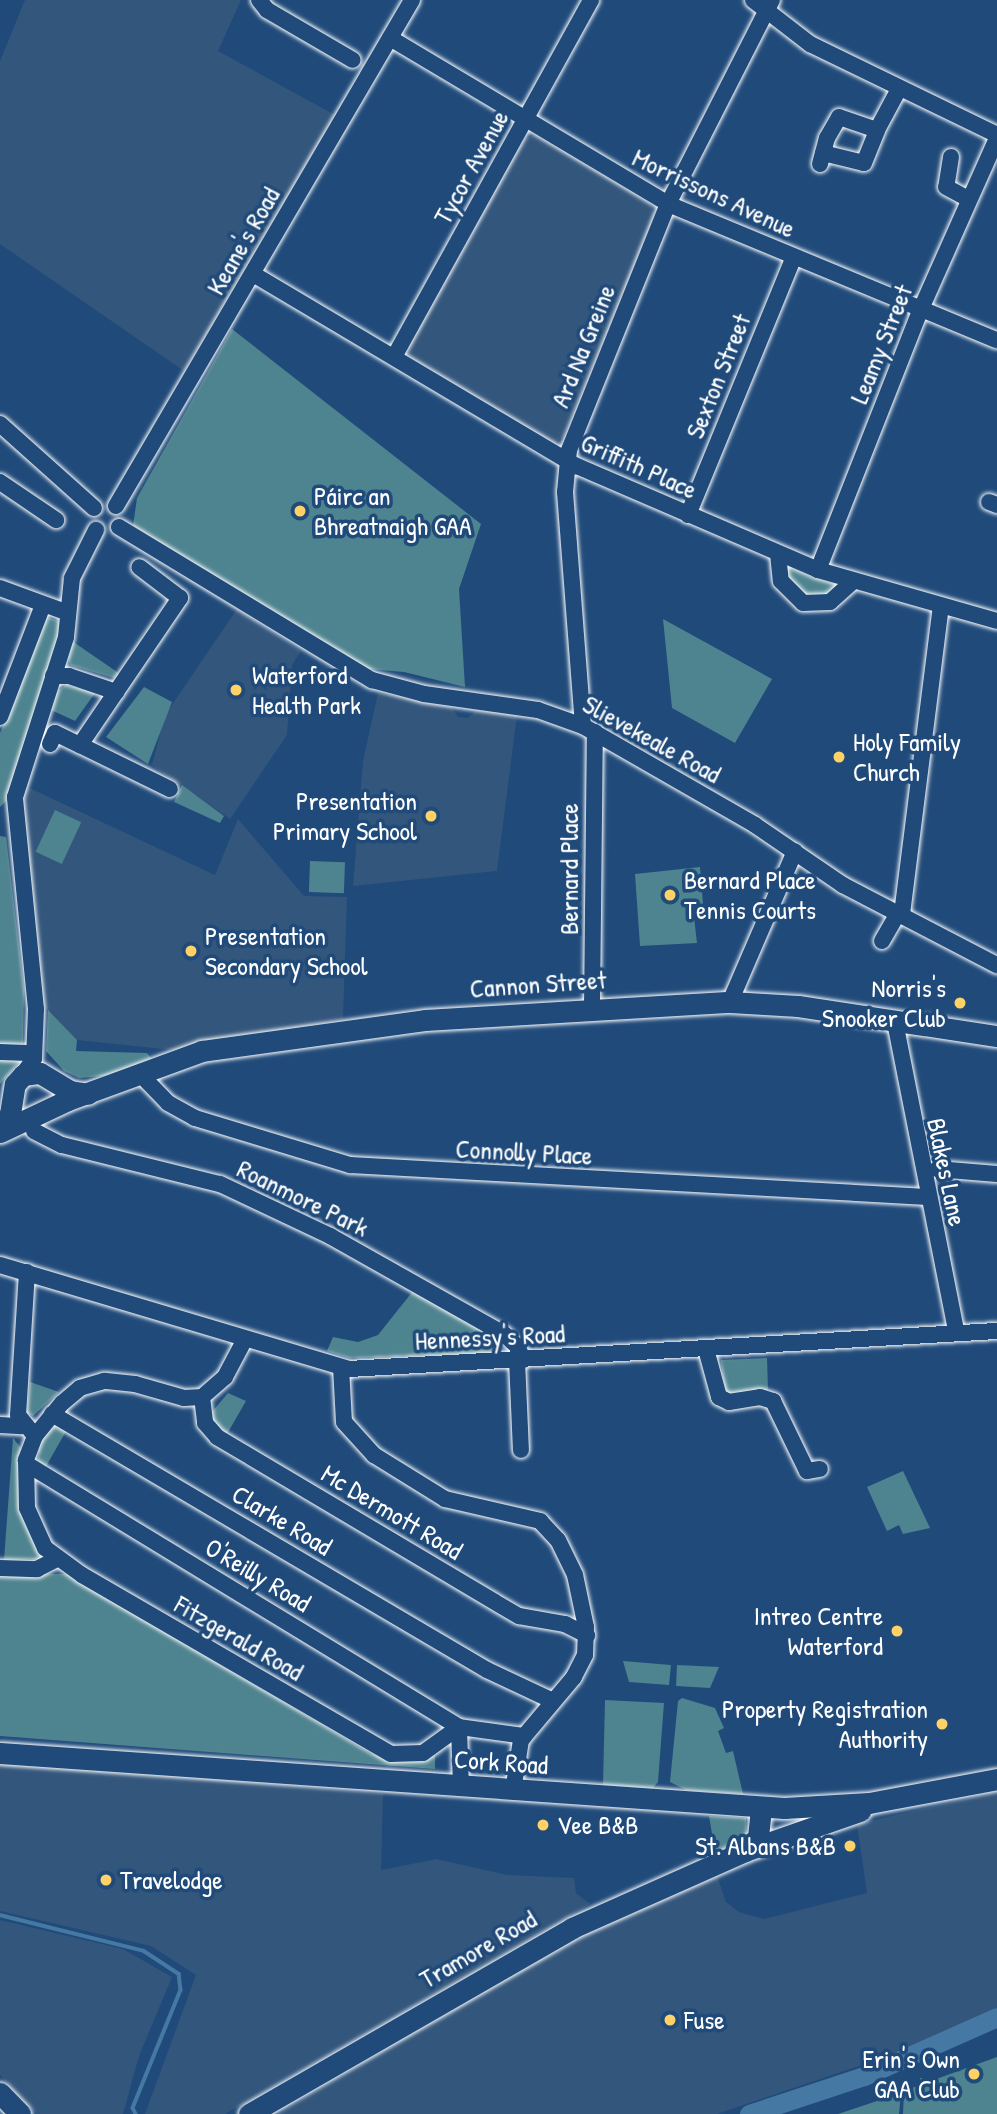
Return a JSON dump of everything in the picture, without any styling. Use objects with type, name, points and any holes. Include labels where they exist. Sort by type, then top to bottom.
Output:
[{"type":"main road","name":"Cannon Street","points":[[0,1131],[39,1119],[90,1094],[202,1051],[376,1025],[592,1007],[730,1002],[798,1006],[997,1035]]},
{"type":"main road","points":[[0,1131],[10,1114],[16,1087],[32,1073],[48,1078],[70,1091],[90,1094]]},
{"type":"main road","points":[[16,1087],[21,1112],[39,1119],[56,1098],[48,1078]]},
{"type":"main road","name":"Cork Road","points":[[0,1753],[784,1808],[885,1801],[997,1779]]},
{"type":"main road","name":"Tramore Road","points":[[249,2114],[572,1928],[745,1851],[787,1839],[885,1801]]},
{"type":"main road","points":[[745,1851],[758,1837],[761,1807]]},
{"type":"main road","points":[[784,1808],[789,1822],[787,1839]]},
{"type":"main road","points":[[0,2093],[20,2114]]},
{"type":"street","points":[[259,0],[267,10],[353,60]]},
{"type":"street","name":"Keane's Road","points":[[116,506],[412,0]]},
{"type":"street","name":"Tycor Avenue","points":[[394,357],[591,0]]},
{"type":"street","points":[[753,0],[769,6],[810,44],[997,137]]},
{"type":"street","name":"Ard Na Greine","points":[[589,729],[566,461],[668,204],[769,6]]},
{"type":"street","name":"Morrissons Avenue","points":[[390,38],[668,204],[997,340]]},
{"type":"street","points":[[877,130],[841,116],[822,158],[864,163],[877,130],[899,89]]},
{"type":"street","name":"Leamy Street","points":[[818,570],[921,309],[997,137]]},
{"type":"street","points":[[951,157],[946,187],[969,199]]},
{"type":"street","name":"Sexton Street","points":[[688,515],[794,257]]},
{"type":"street","name":"Griffith Place","points":[[253,274],[566,461],[818,570],[997,621]]},
{"type":"street","points":[[2,430],[94,508]]},
{"type":"street","points":[[0,482],[56,520]]},
{"type":"street","points":[[107,502],[116,506],[121,518],[119,527],[111,533],[96,530],[90,517],[94,508],[107,502]]},
{"type":"street","name":"Slievekeale Road","points":[[119,527],[372,680],[424,694],[538,710],[589,729],[795,851],[843,885],[997,965]]},
{"type":"street","points":[[16,1087],[30,1066],[34,1053],[35,988],[7,819],[19,775],[60,671],[72,578],[96,530]]},
{"type":"street","points":[[778,554],[784,587],[803,603],[825,604],[853,581]]},
{"type":"street","points":[[80,745],[180,598],[139,567]]},
{"type":"street","points":[[0,588],[68,613]]},
{"type":"street","points":[[0,717],[43,604]]},
{"type":"street","points":[[883,941],[900,913],[941,606]]},
{"type":"street","points":[[60,671],[116,692]]},
{"type":"street","name":"Bernard Place","points":[[589,729],[592,1007]]},
{"type":"street","points":[[55,733],[170,789]]},
{"type":"street","points":[[730,1002],[795,851]]},
{"type":"street","name":"Blakes Lane","points":[[895,1022],[927,1197],[956,1331]]},
{"type":"street","points":[[0,1052],[34,1053]]},
{"type":"street","points":[[34,1053],[48,1078]]},
{"type":"street","name":"Connolly Place","points":[[141,1074],[169,1103],[195,1118],[350,1165],[927,1197]]},
{"type":"street","name":"Roanmore Park","points":[[39,1119],[62,1146],[220,1184],[330,1236],[504,1334],[518,1347],[520,1360]]},
{"type":"street","points":[[937,1169],[997,1174]]},
{"type":"street","name":"Hennessy's Road","points":[[0,1265],[341,1367],[520,1360],[956,1331],[997,1331]]},
{"type":"street","points":[[27,1272],[18,1411],[28,1431]]},
{"type":"street","points":[[0,1425],[28,1431],[52,1414],[76,1391],[99,1381],[127,1382],[184,1398],[202,1397],[225,1377],[245,1339]]},
{"type":"street","points":[[706,1349],[713,1383],[722,1399],[767,1398],[777,1406],[807,1471],[820,1469]]},
{"type":"street","points":[[520,1360],[522,1450]]},
{"type":"street","points":[[341,1367],[339,1401],[344,1422],[386,1465],[445,1499],[484,1510],[528,1516],[549,1529],[575,1575],[587,1635],[582,1665],[524,1735],[515,1756],[513,1791]]},
{"type":"street","name":"Mc Dermott Road","points":[[202,1397],[205,1423],[217,1437],[519,1616],[565,1624],[587,1635]]},
{"type":"street","name":"Clarke Road","points":[[52,1414],[487,1670],[553,1701]]},
{"type":"street","name":"Fitzgerald Road","points":[[28,1431],[28,1511],[42,1544],[57,1559],[384,1751],[419,1754],[459,1727]]},
{"type":"street","name":"O'Reilly Road","points":[[30,1466],[459,1727]]},
{"type":"street","points":[[0,1568],[37,1569],[57,1559]]},
{"type":"street","points":[[461,1787],[459,1727],[524,1735]]},
{"type":"shaded area","points":[[25,0],[241,0],[218,51],[335,115],[184,371],[0,244],[0,61]]},
{"type":"shaded area","points":[[535,135],[650,204],[655,216],[563,437],[552,444],[410,357],[408,348],[522,140]]},
{"type":"shaded area","name":"Waterford Health Park","points":[[237,609],[301,651],[292,665],[287,735],[230,819],[152,765],[165,715]]},
{"type":"shaded area","name":"Presentation Primary School","points":[[378,693],[450,705],[458,717],[468,718],[476,710],[517,715],[497,871],[353,886],[363,761]]},
{"type":"shaded area","name":"Presentation Secondary School","points":[[23,785],[215,875],[238,819],[304,896],[347,897],[343,1019],[172,1050],[77,1040],[43,1005],[21,809]]},
{"type":"shaded area","points":[[0,1761],[383,1794],[381,1870],[437,1859],[507,1875],[574,1878],[576,1893],[590,1904],[225,2114],[145,2114],[196,1975],[151,1946],[0,1911]]},
{"type":"shaded area","points":[[997,1792],[997,2009],[921,2045],[717,2114],[278,2114],[599,1922],[716,1873],[726,1902],[739,1912],[764,1919],[867,1893],[857,1824]]},
{"type":"shaded area","points":[[0,1920],[123,1949],[172,1977],[139,2056],[123,2114],[37,2114],[0,2075]]},
{"type":"green space","name":"Páirc an Bhreatnaigh GAA","points":[[232,329],[481,524],[459,589],[465,687],[404,672],[369,669],[133,526],[137,498]]},
{"type":"green space","points":[[783,564],[813,578],[845,587],[832,597],[810,600],[790,586]]},
{"type":"green space","points":[[47,617],[61,622],[61,631],[6,801],[0,807],[0,733]]},
{"type":"green space","points":[[663,619],[772,679],[735,743],[672,708]]},
{"type":"green space","points":[[72,641],[120,674],[117,679],[70,665],[67,653]]},
{"type":"green space","points":[[66,685],[95,693],[75,721],[49,709],[54,694]]},
{"type":"green space","points":[[144,687],[172,702],[148,764],[106,737]]},
{"type":"green space","points":[[182,785],[224,816],[220,823],[174,802]]},
{"type":"green space","points":[[55,810],[81,822],[62,864],[36,852]]},
{"type":"green space","points":[[0,836],[6,837],[24,989],[23,1043],[18,1063],[0,1084]]},
{"type":"green space","points":[[310,861],[345,862],[344,893],[309,892]]},
{"type":"green space","name":"Bernard Place Tennis Courts","points":[[700,867],[704,916],[694,917],[697,943],[640,946],[635,874]]},
{"type":"green space","points":[[48,1010],[77,1040],[76,1051],[147,1053],[152,1059],[114,1075],[79,1078],[64,1071],[46,1051]]},
{"type":"green space","points":[[413,1291],[497,1338],[499,1345],[492,1353],[384,1357],[349,1358],[327,1351],[333,1337],[358,1342],[378,1335]]},
{"type":"green space","points":[[767,1358],[768,1390],[729,1393],[724,1388],[721,1360]]},
{"type":"green space","points":[[30,1382],[59,1392],[33,1416],[27,1413]]},
{"type":"green space","points":[[228,1393],[246,1401],[227,1434],[214,1426],[211,1413]]},
{"type":"green space","points":[[56,1424],[69,1426],[44,1470],[38,1460],[40,1441]]},
{"type":"green space","points":[[13,1438],[21,1448],[20,1506],[42,1554],[40,1559],[4,1560]]},
{"type":"green space","points":[[903,1471],[930,1528],[903,1534],[899,1525],[887,1531],[867,1487]]},
{"type":"green space","points":[[0,1573],[67,1574],[371,1754],[398,1761],[435,1755],[435,1769],[0,1736]]},
{"type":"green space","points":[[623,1661],[671,1665],[669,1685],[629,1682]]},
{"type":"green space","points":[[677,1665],[719,1667],[710,1688],[676,1686]]},
{"type":"green space","points":[[682,1698],[715,1708],[724,1728],[718,1731],[726,1753],[733,1751],[743,1794],[686,1790],[670,1782],[678,1701]]},
{"type":"green space","points":[[605,1700],[664,1703],[658,1782],[653,1788],[603,1785]]},
{"type":"green space","points":[[709,1816],[746,1818],[747,1840],[715,1852]]},
{"type":"green space","name":"Erin's Own GAA Club","points":[[997,2057],[997,2114],[903,2114],[904,2091],[920,2085],[920,2078],[939,2078]]},
{"type":"green space","points":[[901,2093],[899,2114],[838,2114]]},
{"type":"waterway","points":[[0,1915],[144,1951],[179,1974],[181,1990],[133,2108],[136,2114]]},
{"type":"waterway","points":[[749,2114],[864,2076],[997,2017]]},
{"type":"place","name":"Páirc an Bhreatnaigh GAA","points":[[300,511]]},
{"type":"place","name":"Waterford Health Park","points":[[236,690]]},
{"type":"place","name":"Holy Family Church","points":[[839,757]]},
{"type":"place","name":"Presentation Primary School","points":[[431,816]]},
{"type":"place","name":"Bernard Place Tennis Courts","points":[[670,895]]},
{"type":"place","name":"Presentation Secondary School","points":[[191,951]]},
{"type":"place","name":"Norris's Snooker Club","points":[[960,1003]]},
{"type":"place","name":"Intreo Centre Waterford","points":[[897,1631]]},
{"type":"place","name":"Property Registration Authority","points":[[942,1724]]},
{"type":"place","name":"Vee B&B","points":[[543,1825]]},
{"type":"place","name":"St. Albans B&B","points":[[850,1846]]},
{"type":"place","name":"Travelodge","points":[[106,1880]]},
{"type":"place","name":"Fuse","points":[[670,2020]]},
{"type":"place","name":"Erin's Own GAA Club","points":[[974,2074]]}]
